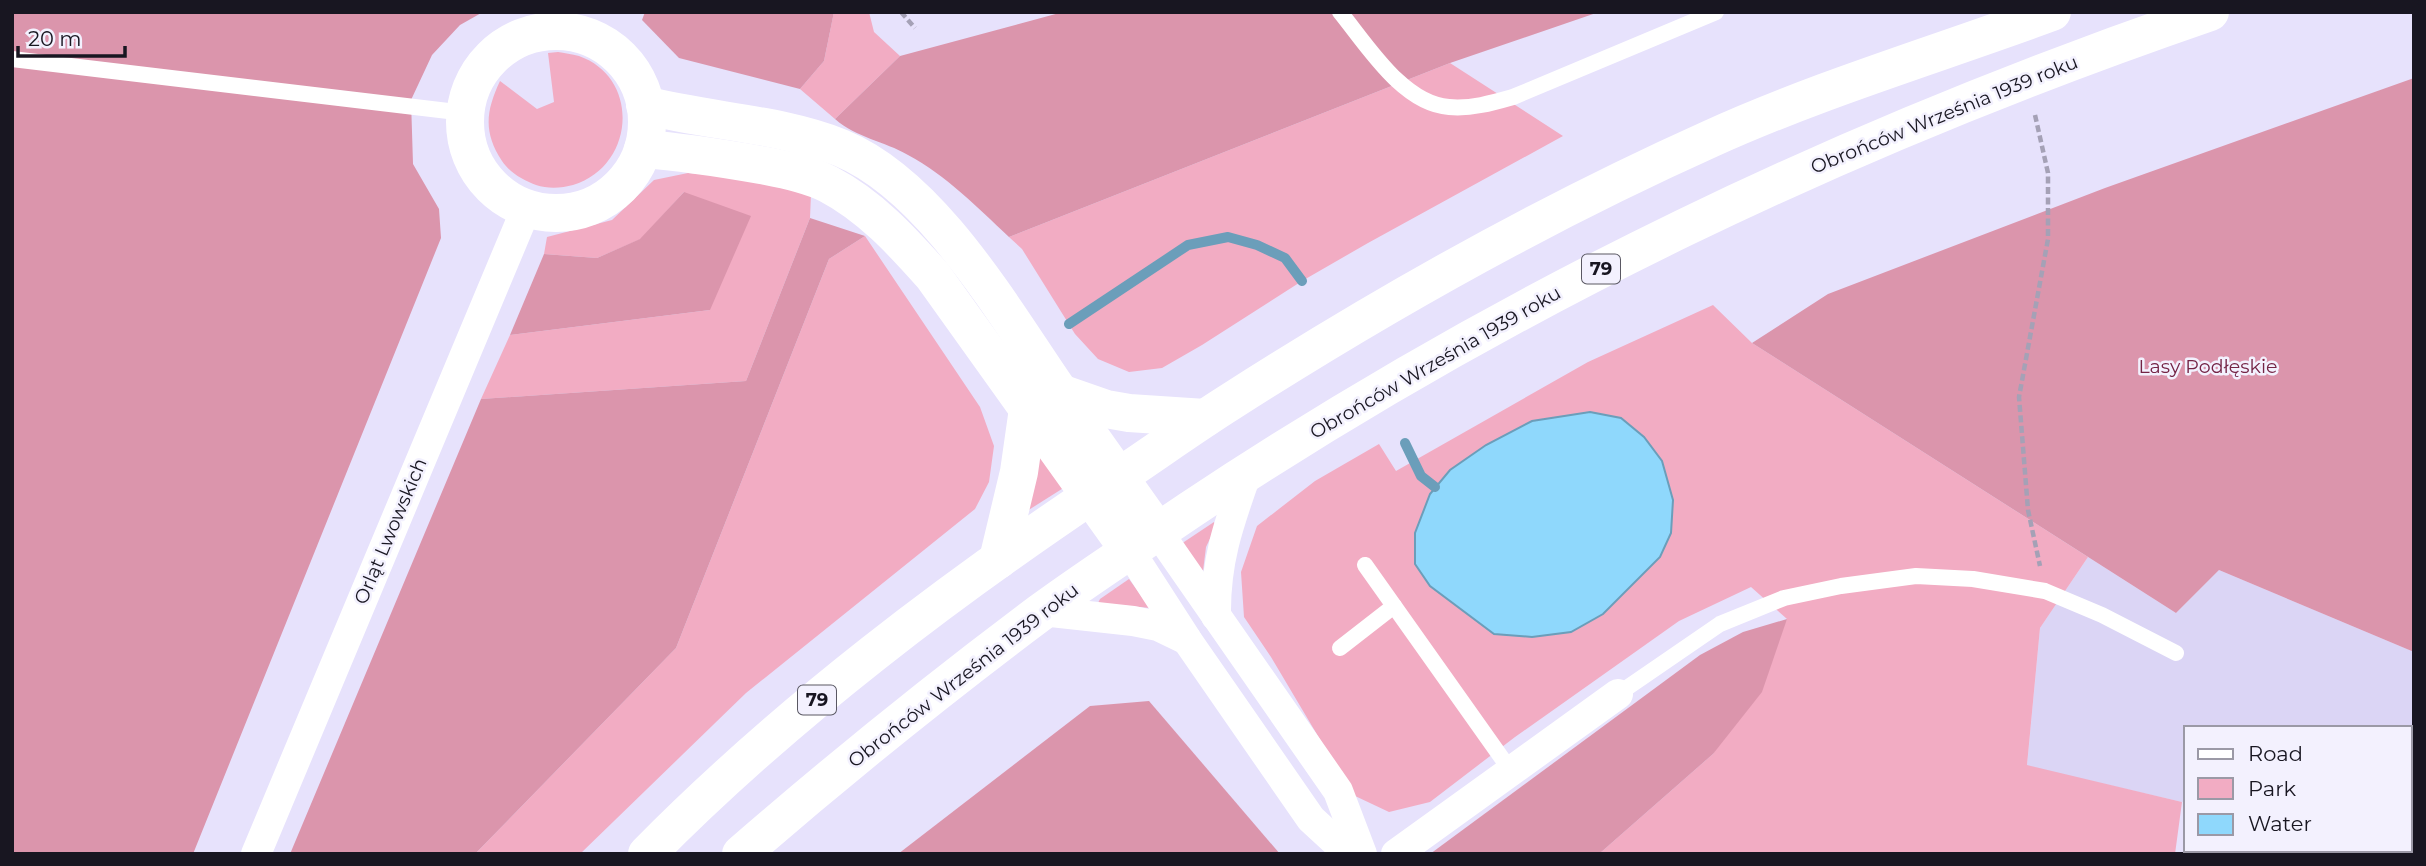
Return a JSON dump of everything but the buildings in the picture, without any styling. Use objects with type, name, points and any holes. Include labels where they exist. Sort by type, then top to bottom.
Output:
[{"type":"main road","name":"79","points":[[647,854],[699,802],[789,723],[998,560],[1205,418],[1427,284],[1627,178],[1714,137],[2052,12]]},
{"type":"main road","name":"Obrońców Września 1939 roku","points":[[741,854],[885,733],[1042,611],[1247,472],[1443,354],[1634,251],[1791,176],[1972,99],[2210,12]]},
{"type":"main road","points":[[595,25],[609,48],[626,64],[639,83],[645,105],[647,127],[643,149],[630,176],[609,196],[583,209],[554,214],[526,209],[504,198],[486,182],[473,161],[466,138],[465,113],[470,90],[481,69],[498,51],[519,38],[542,32],[566,32],[595,25]]},
{"type":"main road","points":[[645,105],[801,134],[843,149],[889,176],[924,207],[962,253],[1044,401],[1019,472],[998,560]]},
{"type":"main road","points":[[643,149],[701,154],[789,170],[827,184],[867,209],[897,236],[1044,401],[1143,541]]},
{"type":"main road","points":[[1044,401],[1129,413],[1205,418]]},
{"type":"street","name":"Orląt Lwowskich","points":[[256,854],[526,209]]},
{"type":"street","points":[[1216,616],[1215,586],[1220,553],[1247,472]]},
{"type":"street","points":[[1143,541],[1216,616],[1338,791],[1362,854]]},
{"type":"street","points":[[1143,541],[1187,640],[1311,819],[1349,854]]},
{"type":"street","points":[[1042,611],[1158,626],[1187,640]]},
{"type":"street","points":[[1396,854],[1618,694]]},
{"type":"lane","points":[[1340,12],[1392,76],[1418,98],[1447,107],[1479,106],[1513,97],[1716,12]]},
{"type":"lane","points":[[12,59],[465,113]]},
{"type":"lane","points":[[1365,565],[1511,771]]},
{"type":"lane","points":[[1618,694],[1720,624],[1784,598],[1840,586],[1916,576],[1973,579],[2045,591],[2102,615],[2176,653]]},
{"type":"lane","points":[[1340,649],[1394,606]]},
{"type":"path","points":[[901,12],[915,28]]},
{"type":"path","points":[[2034,108],[2048,173],[2048,239],[2019,397],[2028,510],[2045,591]]},
{"type":"shaded area","points":[[2088,557],[2176,613],[2219,570],[2414,652],[2414,773],[2412,726],[2184,726],[2182,802],[2027,766],[2040,628]]},
{"type":"green space","points":[[12,12],[483,12],[460,25],[432,55],[411,100],[413,164],[439,209],[441,238],[193,854],[12,854]]},
{"type":"green space","points":[[645,12],[834,12],[824,61],[800,89],[679,58],[642,20]]},
{"type":"green space","points":[[834,12],[869,12],[874,32],[900,56],[835,119],[800,89],[824,61]]},
{"type":"green space","points":[[1063,12],[1599,12],[1450,63],[1009,237],[936,172],[890,146],[852,131],[835,119],[900,56]]},
{"type":"green space","points":[[548,53],[579,56],[599,67],[613,83],[621,101],[622,122],[618,142],[609,160],[594,175],[573,185],[550,188],[526,181],[505,165],[489,131],[489,112],[500,81],[537,109],[554,102]]},
{"type":"green space","points":[[1450,63],[1563,136],[1302,281],[1162,368],[1129,372],[1098,359],[1075,334],[1022,249],[1009,237]]},
{"type":"green space","name":"Lasy Podłęskie","points":[[2414,78],[2414,652],[2219,570],[2176,613],[1752,343],[1828,294],[2105,188]]},
{"type":"green space","points":[[688,173],[748,178],[811,194],[810,218],[746,381],[481,399],[510,335],[710,310],[684,192],[641,239],[597,258],[544,254],[547,237],[612,220],[654,180]]},
{"type":"green space","points":[[684,192],[751,216],[710,310],[510,335],[544,254],[597,258],[640,239]]},
{"type":"green space","points":[[810,218],[865,236],[829,259],[676,648],[475,854],[290,854],[481,399],[746,381]]},
{"type":"green space","points":[[865,236],[980,407],[994,446],[989,482],[975,509],[746,693],[580,854],[475,854],[676,648],[829,259]]},
{"type":"green space","points":[[1713,305],[1752,343],[2088,557],[2040,628],[2027,765],[2182,802],[2175,854],[1599,854],[1713,754],[1787,619],[1751,587],[1679,621],[1515,737],[1430,802],[1389,812],[1353,795],[1271,657],[1244,617],[1241,572],[1257,526],[1315,481],[1379,444],[1396,471],[1588,362]]},
{"type":"green space","points":[[1034,448],[1065,487],[1027,511]]},
{"type":"green space","points":[[1214,522],[1216,526],[1206,547],[1203,571],[1181,544]]},
{"type":"green space","points":[[1129,579],[1150,608],[1098,603],[1100,599]]},
{"type":"green space","points":[[1787,619],[1762,692],[1713,754],[1599,854],[1430,854],[1700,655],[1743,632]]},
{"type":"green space","points":[[1149,701],[1280,854],[898,854],[1090,706]]},
{"type":"water","points":[[1590,412],[1621,418],[1644,437],[1662,461],[1673,500],[1671,533],[1660,557],[1603,614],[1571,632],[1532,637],[1494,634],[1430,586],[1415,564],[1415,533],[1430,494],[1450,470],[1486,445],[1532,421]]},
{"type":"waterway","points":[[1069,324],[1188,245],[1228,237],[1257,245],[1285,258],[1302,281]]},
{"type":"waterway","points":[[1405,443],[1421,476],[1435,487]]}]
